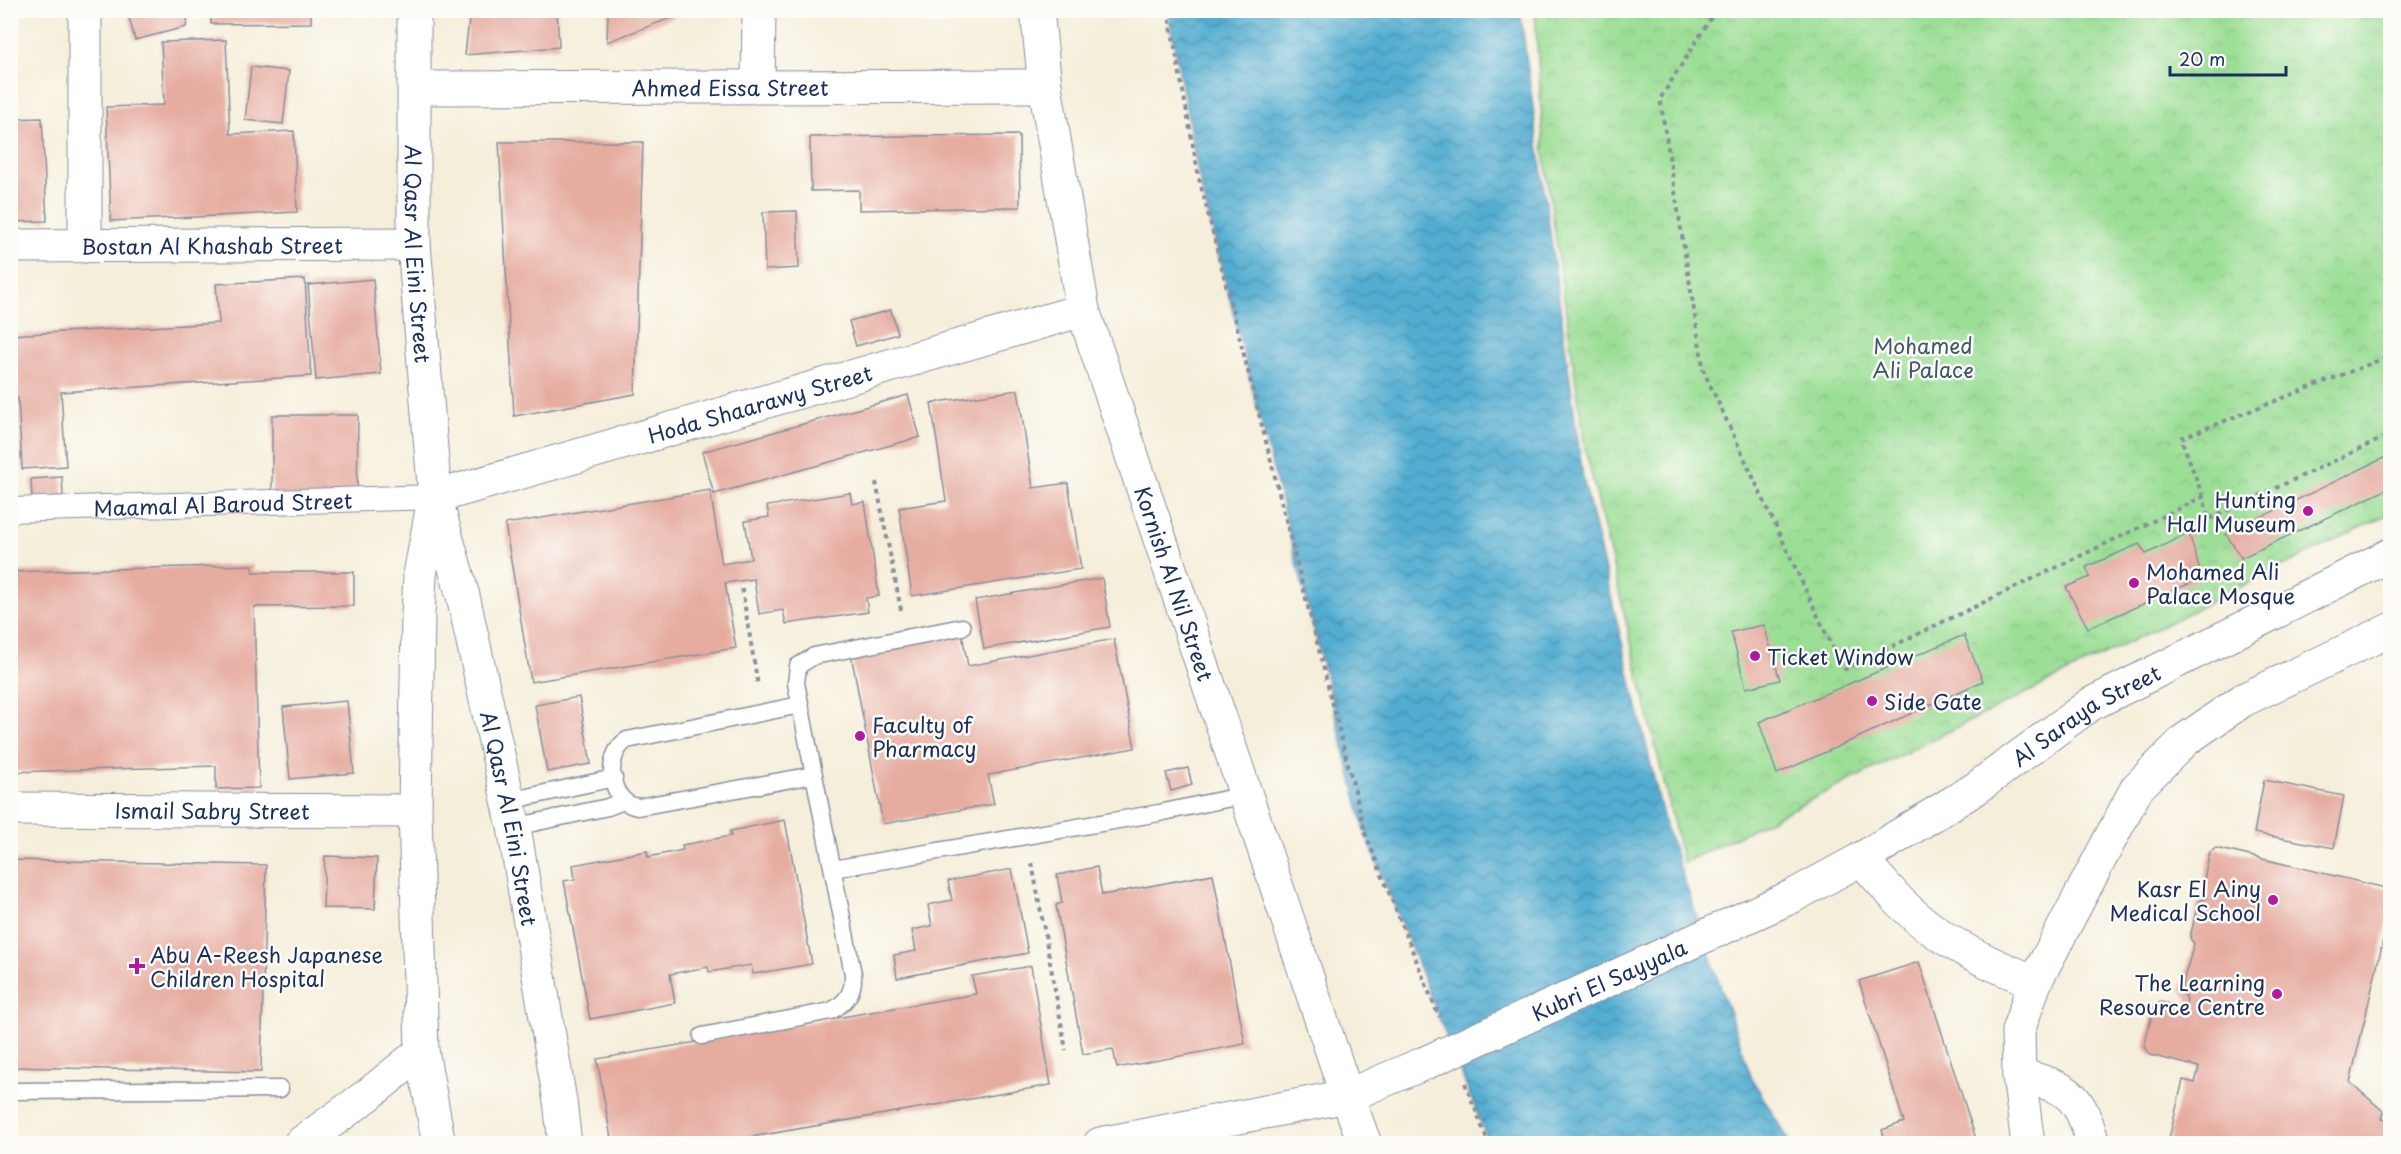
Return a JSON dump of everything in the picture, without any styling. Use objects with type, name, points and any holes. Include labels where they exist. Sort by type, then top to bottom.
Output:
[{"type":"main road","points":[[85,10],[85,246]]},
{"type":"main road","name":"Al Qasr Al Eini Street","points":[[414,10],[414,244],[435,497],[464,596],[512,814],[561,1101],[565,1143]]},
{"type":"main road","points":[[758,87],[759,10]]},
{"type":"main road","name":"Kornish Al Nil Street","points":[[1036,10],[1045,87],[1083,310],[1245,795],[1365,1143]]},
{"type":"main road","name":"Ahmed Eissa Street","points":[[415,88],[1045,87]]},
{"type":"main road","name":"Bostan Al Khashab Street","points":[[10,246],[414,244]]},
{"type":"main road","name":"Hoda Shaarawy Street","points":[[435,497],[1083,310]]},
{"type":"main road","name":"Al Qasr Al Eini Street","points":[[435,497],[426,536],[419,595],[415,811],[422,1051],[439,1143]]},
{"type":"main road","name":"Al Saraya Street","points":[[1793,896],[1862,859],[1975,789],[2091,704],[2391,555]]},
{"type":"main road","points":[[2028,1143],[2019,1075],[2018,1030],[2035,982],[2137,789],[2186,740],[2243,700],[2391,630]]},
{"type":"main road","name":"Ismail Sabry Street","points":[[10,809],[415,811]]},
{"type":"main road","points":[[1862,859],[1903,905],[1943,937],[1988,963],[2035,982]]},
{"type":"main road","name":"Kubri El Sayyala","points":[[1100,1143],[1347,1096],[1425,1063],[1793,896]]},
{"type":"main road","points":[[300,1143],[368,1095],[422,1051]]},
{"type":"main road","points":[[2019,1075],[2055,1084],[2076,1100],[2085,1117],[2093,1143]]},
{"type":"street","name":"Maamal Al Baroud Street","points":[[10,510],[435,497]]},
{"type":"lane","points":[[702,1036],[831,1011],[847,1000],[851,992],[853,974],[795,674],[805,659],[962,627]]},
{"type":"lane","points":[[800,705],[627,740],[615,750],[614,778],[617,793],[623,801],[638,807],[814,775]]},
{"type":"lane","points":[[512,814],[614,778]]},
{"type":"lane","points":[[833,869],[1027,836],[1245,795]]},
{"type":"lane","points":[[512,814],[608,807],[623,801]]},
{"type":"lane","points":[[10,1091],[280,1089]]},
{"type":"path","points":[[1168,10],[1199,178],[1366,835],[1444,1028]]},
{"type":"path","points":[[1716,10],[1660,99],[1704,372],[1843,670],[2203,497]]},
{"type":"path","points":[[2391,356],[2181,438],[2209,519],[2391,435]]},
{"type":"path","points":[[876,482],[906,638]]},
{"type":"path","points":[[742,589],[762,713]]},
{"type":"path","points":[[1027,836],[1066,1050]]},
{"type":"path","points":[[1464,1080],[1489,1143]]},
{"type":"green space","name":"Mohamed Ali Palace","points":[[1535,11],[2390,11],[2390,513],[1683,863],[1585,447],[1544,153]]},
{"type":"water","points":[[1168,11],[1520,11],[1583,478],[1664,821],[1752,1079],[1790,1143],[1489,1143],[1366,835],[1199,178]]},
{"type":"building","points":[[127,10],[189,10],[186,27],[135,40]]},
{"type":"building","points":[[211,10],[311,10],[311,23],[211,24]]},
{"type":"building","points":[[470,10],[557,10],[559,47],[465,55]]},
{"type":"building","points":[[608,10],[692,10],[607,42]]},
{"type":"building","points":[[226,40],[230,134],[294,131],[297,212],[111,221],[106,107],[164,105],[161,42]]},
{"type":"building","points":[[251,67],[289,71],[283,124],[245,120]]},
{"type":"building","points":[[42,118],[47,221],[10,222],[10,119]]},
{"type":"building","points":[[1019,135],[1020,207],[859,210],[859,190],[811,191],[810,137]]},
{"type":"building","points":[[499,142],[643,142],[635,394],[514,416]]},
{"type":"building","points":[[797,211],[799,268],[765,270],[763,212]]},
{"type":"building","points":[[305,279],[311,376],[61,392],[66,466],[22,469],[18,398],[10,399],[10,335],[219,323],[216,284]]},
{"type":"building","points":[[373,279],[381,374],[316,380],[308,285]]},
{"type":"building","points":[[891,310],[898,334],[856,346],[849,321]]},
{"type":"building","points":[[1018,390],[1033,488],[1068,483],[1081,569],[912,596],[899,508],[946,501],[931,403]]},
{"type":"building","points":[[908,395],[920,437],[714,494],[702,452]]},
{"type":"building","points":[[272,415],[358,415],[357,508],[272,508]]},
{"type":"building","name":"Hunting Hall Museum","points":[[2390,455],[2390,488],[2241,558],[2226,534]]},
{"type":"building","points":[[62,477],[63,496],[32,498],[31,479]]},
{"type":"building","points":[[710,490],[722,564],[751,559],[745,521],[769,517],[767,506],[850,493],[852,504],[865,502],[879,596],[866,598],[868,612],[786,624],[783,610],[759,614],[754,579],[725,583],[736,648],[531,682],[505,524]]},
{"type":"building","name":"Mohamed Ali Palace Mosque","points":[[2189,533],[2202,578],[2088,628],[2066,587],[2090,577],[2086,567],[2139,544],[2146,554]]},
{"type":"building","points":[[253,565],[253,572],[354,572],[354,606],[254,607],[259,788],[216,789],[216,766],[10,772],[10,572]]},
{"type":"building","points":[[1102,578],[1110,627],[984,649],[975,600]]},
{"type":"building","name":"Ticket Window","points":[[1764,625],[1780,680],[1746,688],[1731,632]]},
{"type":"building","points":[[962,634],[968,666],[1114,639],[1135,748],[988,775],[994,804],[883,824],[851,654]]},
{"type":"building","name":"Side Gate","points":[[1964,635],[1983,681],[1777,774],[1759,722]]},
{"type":"building","points":[[579,697],[591,764],[547,772],[535,705]]},
{"type":"building","points":[[347,701],[354,773],[290,779],[283,707]]},
{"type":"building","points":[[1188,768],[1192,785],[1171,791],[1166,773]]},
{"type":"building","points":[[2264,780],[2344,796],[2334,848],[2254,833]]},
{"type":"building","points":[[785,820],[812,964],[753,974],[751,965],[709,972],[708,967],[670,974],[675,1003],[590,1019],[564,881],[575,879],[573,865],[647,851],[648,857],[683,850],[682,845],[731,836],[730,831]]},
{"type":"building","name":"The Learning Resource Centre","points":[[2216,848],[2390,889],[2390,911],[2350,1082],[2384,1112],[2382,1119],[2390,1121],[2390,1144],[2168,1143],[2183,1080],[2195,1083],[2199,1067],[2150,1055],[2144,1047],[2154,1006],[2161,1002],[2185,1008],[2187,999],[2181,989],[2194,944],[2190,938],[2198,902],[2207,898],[2202,888],[2210,852]]},
{"type":"building","points":[[325,856],[377,858],[375,909],[323,908]]},
{"type":"building","name":"Abu A-Reesh Japanese Children Hospital","points":[[10,860],[266,865],[261,1072],[10,1067]]},
{"type":"building","points":[[1097,867],[1102,895],[1213,874],[1245,1044],[1117,1068],[1113,1049],[1083,1054],[1056,905],[1062,903],[1057,875]]},
{"type":"building","points":[[1012,869],[1028,953],[897,978],[894,955],[916,951],[912,930],[932,926],[928,905],[952,900],[948,881]]},
{"type":"building","points":[[1919,962],[1977,1142],[1973,1144],[1886,1144],[1882,1130],[1904,1122],[1859,981]]},
{"type":"building","points":[[1031,966],[1051,1085],[711,1144],[612,1144],[597,1059],[976,994],[972,976]]},
{"type":"place","name":"Hunting Hall Museum","points":[[2308,511]]},
{"type":"place","name":"Mohamed Ali Palace Mosque","points":[[2134,583]]},
{"type":"place","name":"Ticket Window","points":[[1755,656]]},
{"type":"place","name":"Side Gate","points":[[1872,701]]},
{"type":"place","name":"Faculty of Pharmacy","points":[[860,736]]},
{"type":"place","name":"Kasr El Ainy Medical School","points":[[2273,900]]},
{"type":"place","name":"Abu A-Reesh Japanese Children Hospital","points":[[137,966]]},
{"type":"place","name":"The Learning Resource Centre","points":[[2277,994]]}]
